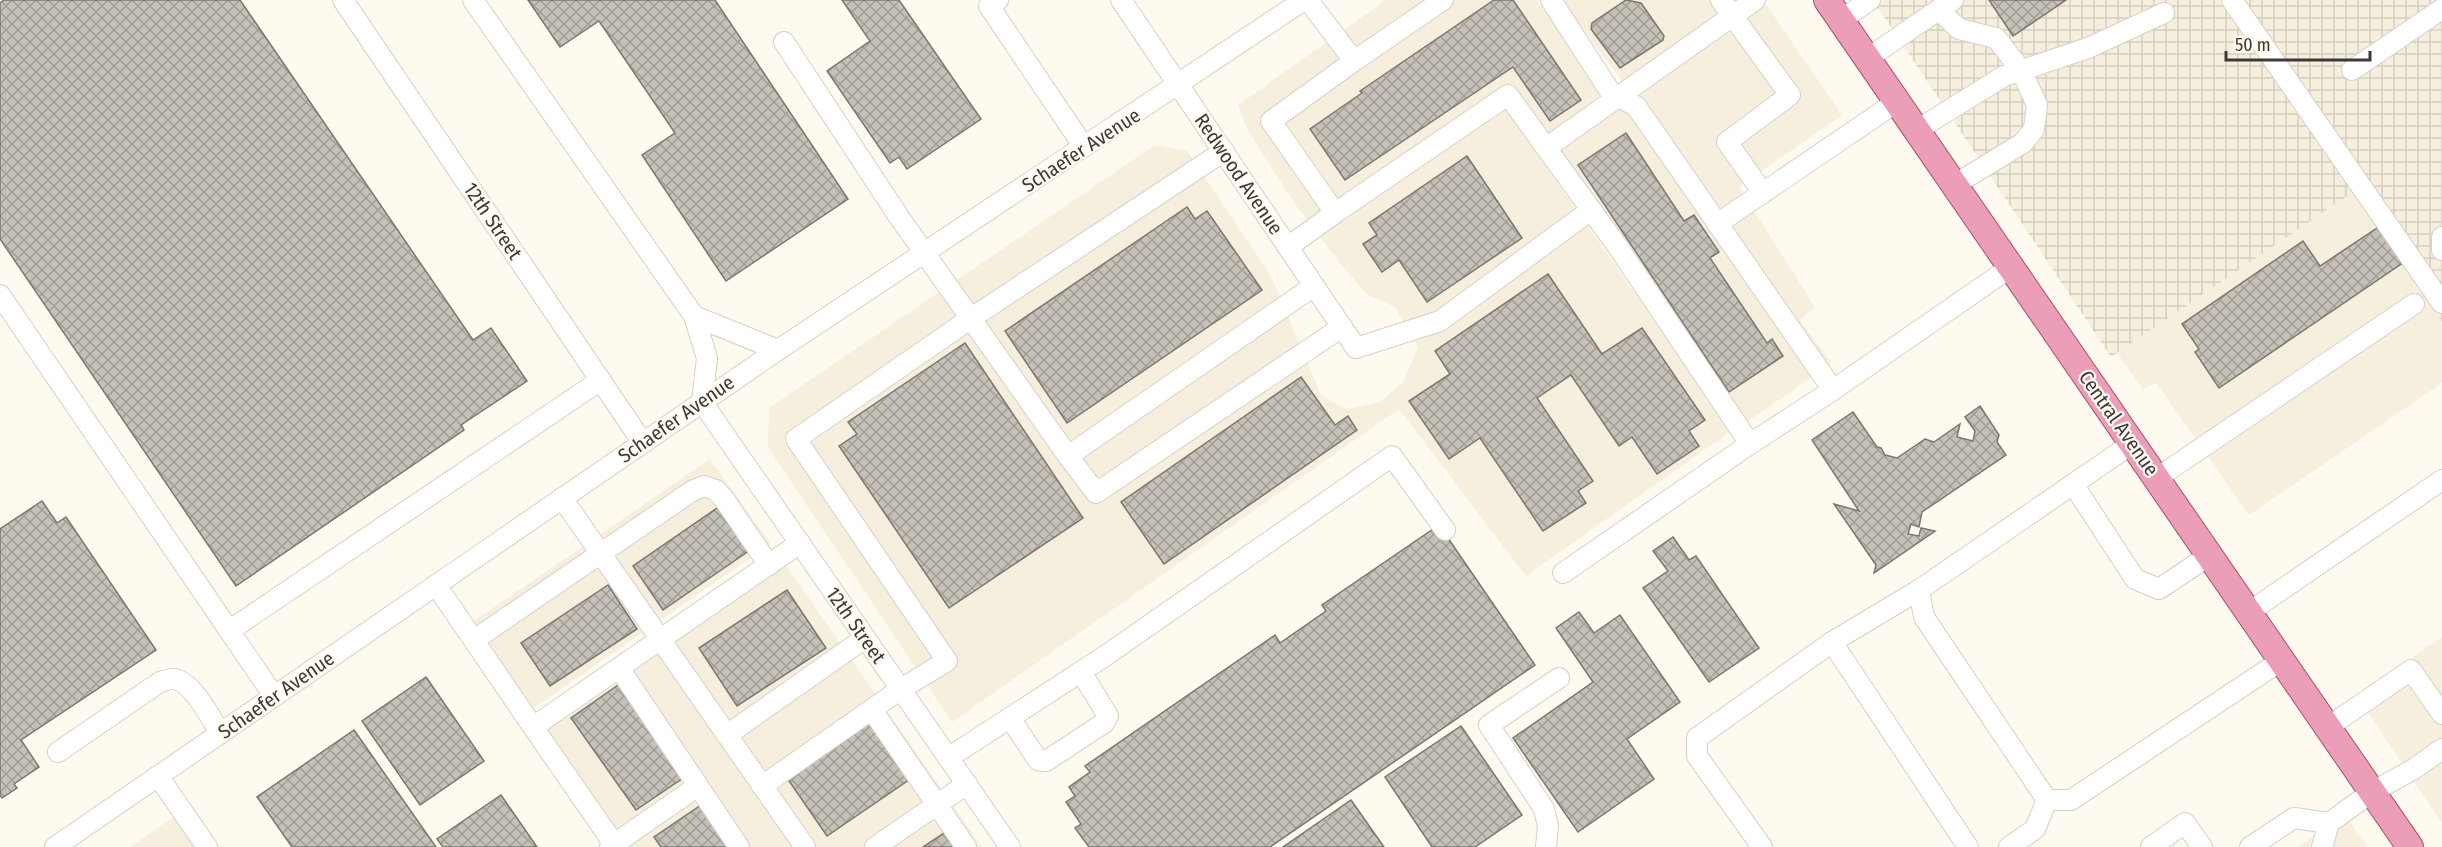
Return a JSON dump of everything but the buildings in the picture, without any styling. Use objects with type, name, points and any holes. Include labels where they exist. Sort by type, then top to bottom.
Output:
[{"type":"main road","name":"Central Avenue","points":[[1834,10],[2410,847]]},
{"type":"street","name":"12th Street","points":[[343,0],[643,442]]},
{"type":"street","points":[[473,0],[694,316],[707,358],[702,402]]},
{"type":"street","points":[[998,0],[989,6],[1084,147]]},
{"type":"street","name":"Redwood Avenue","points":[[1121,0],[1356,348],[1440,321],[1591,210]]},
{"type":"street","points":[[1306,0],[1354,61]]},
{"type":"street","name":"Schaefer Avenue","points":[[55,847],[778,350],[1306,0]]},
{"type":"street","points":[[1335,213],[1271,121],[1443,0]]},
{"type":"street","points":[[1551,0],[1611,93],[1636,106],[1833,390]]},
{"type":"street","points":[[1721,0],[1790,95],[1727,142],[1763,193]]},
{"type":"street","points":[[1546,148],[1755,0]]},
{"type":"street","points":[[1834,10],[1870,0]]},
{"type":"street","points":[[2232,0],[2442,303]]},
{"type":"street","points":[[1868,58],[1946,5],[1959,29],[1996,38],[2021,70],[2037,105],[2034,129],[2023,143],[1954,185]]},
{"type":"street","points":[[2352,70],[2442,9]]},
{"type":"street","points":[[1917,130],[2004,76],[2088,48],[2164,13]]},
{"type":"street","points":[[784,42],[970,319],[1096,493],[1342,327]]},
{"type":"street","points":[[1288,247],[1508,95],[1591,210],[1750,444]]},
{"type":"street","points":[[1717,224],[1898,101]]},
{"type":"street","points":[[762,786],[901,689],[947,661],[796,439],[970,319],[1224,151]]},
{"type":"street","points":[[2442,237],[2442,250]]},
{"type":"street","points":[[1563,573],[2011,267]]},
{"type":"street","points":[[1068,456],[1314,286]]},
{"type":"street","points":[[0,296],[274,696]]},
{"type":"street","points":[[2157,478],[2414,304]]},
{"type":"street","points":[[694,316],[778,350]]},
{"type":"street","points":[[230,630],[601,380]]},
{"type":"street","name":"12th Street","points":[[702,402],[1010,847]]},
{"type":"street","points":[[1762,847],[1697,756],[1696,738],[1832,642],[1919,590],[2133,443]]},
{"type":"street","points":[[948,758],[1081,672],[1392,456],[1445,530]]},
{"type":"street","points":[[2248,612],[2442,480]]},
{"type":"street","points":[[2073,484],[2135,579],[2159,589],[2210,555]]},
{"type":"street","points":[[474,640],[692,491],[704,486],[716,490],[724,499],[769,565]]},
{"type":"street","points":[[562,498],[805,847]]},
{"type":"street","points":[[533,727],[800,543]]},
{"type":"street","points":[[436,585],[613,846],[698,786]]},
{"type":"street","points":[[1919,590],[1924,617],[2048,800]]},
{"type":"street","points":[[727,735],[865,638]]},
{"type":"street","points":[[1832,642],[1968,847]]},
{"type":"street","points":[[2048,800],[2071,800],[2282,660]]},
{"type":"street","points":[[619,668],[739,847]]},
{"type":"street","points":[[2328,727],[2411,670],[2442,714]]},
{"type":"street","points":[[1010,718],[1038,760],[1047,761],[1104,723],[1108,716],[1081,672]]},
{"type":"street","points":[[57,752],[160,682],[173,678],[185,683],[195,693],[220,733]]},
{"type":"street","points":[[1546,847],[1548,826],[1544,809],[1489,725],[1559,678]]},
{"type":"street","points":[[872,710],[966,847]]},
{"type":"street","points":[[2322,847],[2329,823],[2372,792],[2414,769],[2442,749]]},
{"type":"street","points":[[158,776],[206,847]]},
{"type":"street","points":[[875,847],[967,784]]},
{"type":"street","points":[[2009,847],[2035,829],[2048,800]]},
{"type":"street","points":[[2250,847],[2294,818],[2329,823]]},
{"type":"street","points":[[2151,847],[2185,823],[2202,847]]},
{"type":"shaded area","points":[[1386,0],[1537,0],[1602,93],[1536,152],[1731,431],[1526,576],[1399,409],[952,722],[768,447],[769,408],[1155,145],[1187,151],[1271,276],[1321,395],[1345,409],[1380,402],[1403,382],[1418,347],[1395,307],[1368,295],[1339,262],[1295,204],[1248,131],[1238,105]]},
{"type":"shaded area","points":[[1564,0],[1763,0],[1842,115],[1739,187],[1815,307],[1800,320],[1832,363],[1744,424],[1558,152],[1608,116],[1621,79],[1571,14]]},
{"type":"shaded area","points":[[1873,0],[2442,0],[2442,321],[2353,192],[2111,357]]},
{"type":"shaded area","points":[[2353,192],[2442,321],[2442,383],[2249,515],[2156,383],[2143,389],[2117,353]]},
{"type":"shaded area","points":[[710,459],[771,544],[532,709],[474,621]]},
{"type":"shaded area","points":[[785,564],[982,847],[627,847],[543,727]]},
{"type":"shaded area","points":[[2442,637],[2442,823],[2357,696]]},
{"type":"shaded area","points":[[2345,815],[2368,847],[2298,847]]},
{"type":"shaded area","points":[[175,816],[196,847],[130,847]]}]
